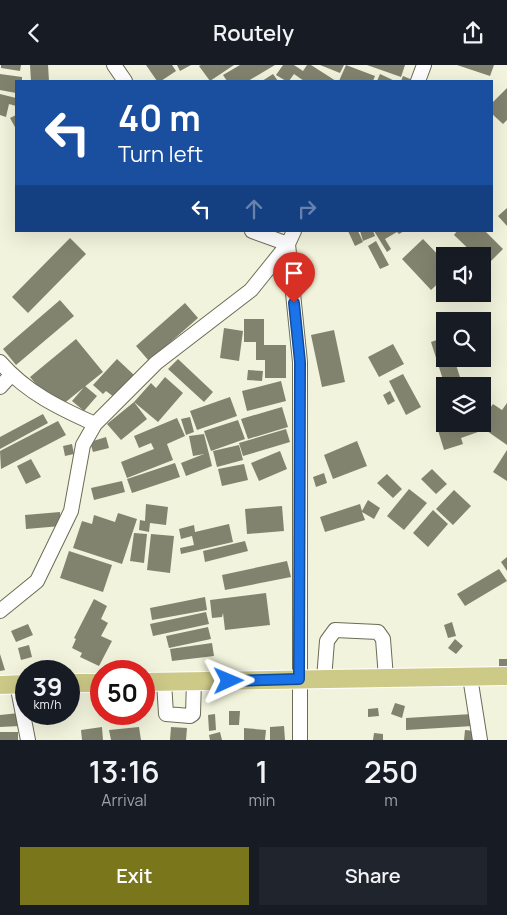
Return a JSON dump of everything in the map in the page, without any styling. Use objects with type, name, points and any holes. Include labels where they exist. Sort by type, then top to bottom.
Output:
[{"type":"main road","points":[[155,682],[507,676]]},
{"type":"street","points":[[114,65],[124,80]]},
{"type":"street","points":[[418,80],[424,65]]},
{"type":"street","points":[[258,232],[291,238]]},
{"type":"street","points":[[0,611],[37,581],[71,511],[83,445],[95,424],[156,363],[251,290],[291,238]]},
{"type":"street","points":[[291,238],[300,362],[300,740]]},
{"type":"street","points":[[0,362],[11,375],[53,405],[95,424]]},
{"type":"street","points":[[0,387],[11,375]]},
{"type":"street","points":[[324,679],[327,641],[335,630],[378,632],[382,639],[386,678]]},
{"type":"street","points":[[470,677],[480,740]]},
{"type":"street","points":[[164,682],[166,714],[190,716],[193,714],[194,681]]},
{"type":"street","points":[[25,725],[28,740]]},
{"type":"building","points":[[1,65],[21,65],[20,71],[1,68]]},
{"type":"building","points":[[30,65],[48,65],[49,80],[31,80]]},
{"type":"building","points":[[146,65],[172,65],[176,71],[162,80],[156,80]]},
{"type":"building","points":[[177,65],[191,65],[180,71]]},
{"type":"building","points":[[234,65],[212,80],[209,80],[199,66]]},
{"type":"building","points":[[240,65],[275,65],[250,80],[226,80],[223,75]]},
{"type":"building","points":[[283,65],[294,65],[303,71],[307,65],[311,65],[334,80],[303,80],[294,74],[290,80],[284,80],[276,75]]},
{"type":"building","points":[[320,65],[344,65],[340,73]]},
{"type":"building","points":[[346,65],[375,76],[373,80],[339,80]]},
{"type":"building","points":[[367,65],[405,65],[401,77]]},
{"type":"building","points":[[457,65],[494,65],[490,76]]},
{"type":"building","points":[[0,74],[22,77],[22,80],[15,80],[15,93],[0,90]]},
{"type":"building","points":[[273,74],[277,80],[264,80]]},
{"type":"building","points":[[380,74],[393,80],[377,80]]},
{"type":"building","points":[[403,76],[413,80],[401,80]]},
{"type":"building","points":[[507,88],[507,120],[503,124],[493,115],[493,102]]},
{"type":"building","points":[[0,94],[15,98],[15,106],[9,104],[6,117],[0,115]]},
{"type":"building","points":[[15,116],[15,127],[10,118]]},
{"type":"building","points":[[507,208],[507,226],[498,216]]},
{"type":"building","points":[[348,232],[358,232],[363,242],[355,246]]},
{"type":"building","points":[[360,232],[373,232],[375,236],[363,241]]},
{"type":"building","points":[[375,232],[397,232],[385,239],[391,249],[387,252]]},
{"type":"building","points":[[456,232],[486,232],[503,249],[491,261],[491,247],[467,247],[454,235]]},
{"type":"building","points":[[70,238],[86,254],[28,313],[12,297]]},
{"type":"building","points":[[423,239],[436,253],[436,285],[431,290],[402,259]]},
{"type":"building","points":[[376,241],[389,265],[380,269],[368,246]]},
{"type":"building","points":[[60,300],[74,316],[16,365],[3,349]]},
{"type":"building","points":[[185,303],[198,318],[149,361],[136,346]]},
{"type":"building","points":[[244,319],[264,319],[264,345],[286,345],[286,378],[265,378],[265,360],[256,360],[256,342],[244,342]]},
{"type":"building","points":[[224,328],[243,331],[239,361],[220,358]]},
{"type":"building","points":[[334,330],[345,382],[322,387],[311,335]]},
{"type":"building","points":[[76,339],[103,372],[57,409],[30,377]]},
{"type":"building","points":[[436,340],[436,358],[431,342]]},
{"type":"building","points":[[393,344],[404,364],[379,377],[368,357]]},
{"type":"building","points":[[117,359],[134,375],[114,397],[106,391],[103,394],[93,385]]},
{"type":"building","points":[[178,359],[213,392],[204,402],[168,369]]},
{"type":"building","points":[[439,367],[457,367],[460,377],[442,377]]},
{"type":"building","points":[[248,370],[263,371],[262,381],[247,380]]},
{"type":"building","points":[[403,374],[421,407],[406,415],[389,381]]},
{"type":"building","points":[[165,377],[183,393],[158,422],[134,402],[151,383],[156,388]]},
{"type":"building","points":[[281,381],[286,401],[247,411],[242,391]]},
{"type":"building","points":[[85,386],[97,396],[84,411],[72,401]]},
{"type":"building","points":[[390,391],[395,401],[388,405],[383,395]]},
{"type":"building","points":[[230,397],[237,416],[197,430],[190,411]]},
{"type":"building","points":[[134,402],[147,419],[121,440],[107,424]]},
{"type":"building","points":[[507,403],[507,445],[488,432],[491,432],[491,407],[493,404],[502,410]]},
{"type":"building","points":[[282,407],[288,427],[248,439],[241,419]]},
{"type":"building","points":[[43,414],[48,423],[0,449],[0,437]]},
{"type":"building","points":[[190,417],[194,432],[186,435],[181,419]]},
{"type":"building","points":[[177,418],[185,436],[167,444],[173,460],[127,478],[121,462],[154,449],[151,443],[139,448],[134,436]]},
{"type":"building","points":[[238,420],[245,439],[211,451],[204,431]]},
{"type":"building","points":[[58,421],[66,435],[1,469],[0,451]]},
{"type":"building","points":[[286,429],[290,442],[243,456],[239,443]]},
{"type":"building","points":[[439,432],[478,432],[461,438],[463,444],[444,450]]},
{"type":"building","points":[[204,434],[212,466],[186,476],[181,463],[204,454],[193,456],[189,436]]},
{"type":"building","points":[[106,437],[109,448],[93,452],[90,442]]},
{"type":"building","points":[[357,441],[367,466],[333,479],[324,455]]},
{"type":"building","points":[[72,444],[74,454],[65,456],[63,446]]},
{"type":"building","points":[[239,445],[243,460],[217,467],[213,451]]},
{"type":"building","points":[[507,450],[507,481],[493,472]]},
{"type":"building","points":[[280,451],[287,469],[259,481],[251,463]]},
{"type":"building","points":[[31,459],[41,477],[26,484],[17,466]]},
{"type":"building","points":[[175,463],[180,477],[132,493],[127,479]]},
{"type":"building","points":[[244,464],[248,480],[222,486],[218,469]]},
{"type":"building","points":[[432,469],[447,484],[436,494],[421,479]]},
{"type":"building","points":[[324,473],[327,483],[316,487],[313,477]]},
{"type":"building","points":[[387,474],[402,489],[393,498],[377,483]]},
{"type":"building","points":[[122,481],[125,492],[94,500],[91,488]]},
{"type":"building","points":[[409,489],[427,503],[404,530],[387,516]]},
{"type":"building","points":[[454,490],[471,506],[453,525],[436,509]]},
{"type":"building","points":[[368,500],[380,508],[374,519],[362,512],[365,520],[325,532],[320,517],[360,504],[362,511]]},
{"type":"building","points":[[146,504],[168,507],[166,525],[150,523],[149,532],[139,530],[140,520],[145,521]]},
{"type":"building","points":[[282,506],[284,531],[247,534],[245,509]]},
{"type":"building","points":[[433,510],[448,524],[428,547],[413,533]]},
{"type":"building","points":[[60,512],[61,526],[26,529],[25,515]]},
{"type":"building","points":[[118,513],[137,519],[122,564],[73,548],[82,521],[92,524],[94,515],[115,522]]},
{"type":"building","points":[[229,524],[233,542],[181,554],[180,548],[194,545],[192,536],[181,539],[179,529],[194,525],[195,532]]},
{"type":"building","points":[[134,533],[147,534],[144,563],[130,561]]},
{"type":"building","points":[[151,534],[174,536],[170,573],[147,570]]},
{"type":"building","points":[[245,541],[248,551],[205,562],[203,551]]},
{"type":"building","points":[[69,551],[112,565],[103,592],[60,578]]},
{"type":"building","points":[[507,557],[507,571],[501,562]]},
{"type":"building","points":[[287,561],[291,577],[225,590],[222,575]]},
{"type":"building","points":[[499,569],[507,581],[465,606],[457,594]]},
{"type":"building","points":[[266,593],[270,625],[225,630],[223,613],[222,617],[212,618],[210,600]]},
{"type":"building","points":[[205,597],[207,610],[152,620],[150,608]]},
{"type":"building","points":[[94,599],[107,606],[101,619],[108,623],[101,636],[112,641],[102,660],[90,660],[90,662],[80,657],[82,653],[72,648],[76,639],[74,638]]},
{"type":"building","points":[[206,612],[209,624],[153,636],[150,624]]},
{"type":"building","points":[[452,622],[456,636],[448,638],[444,625]]},
{"type":"building","points":[[28,624],[33,635],[16,642],[11,631]]},
{"type":"building","points":[[208,627],[211,639],[169,648],[166,636]]},
{"type":"building","points":[[455,639],[463,646],[456,654],[448,648]]},
{"type":"building","points":[[212,643],[214,656],[172,661],[170,649]]},
{"type":"building","points":[[29,645],[32,657],[21,660],[18,648]]},
{"type":"building","points":[[0,654],[5,670],[0,671]]},
{"type":"building","points":[[499,659],[507,659],[507,667],[499,667]]},
{"type":"building","points":[[395,703],[405,706],[402,718],[391,714]]},
{"type":"building","points":[[378,708],[379,716],[368,717],[368,709]]},
{"type":"building","points":[[229,711],[240,711],[239,725],[229,725]]},
{"type":"building","points":[[15,713],[15,725],[20,726],[0,727],[0,715]]},
{"type":"building","points":[[215,714],[216,730],[209,731],[208,715]]},
{"type":"building","points":[[472,714],[473,726],[406,730],[406,718]]},
{"type":"building","points":[[284,726],[285,740],[270,740],[270,727]]},
{"type":"building","points":[[102,727],[103,740],[82,740],[81,730]]},
{"type":"building","points":[[139,727],[141,740],[111,740],[109,730]]},
{"type":"building","points":[[171,727],[187,728],[186,740],[170,740]]},
{"type":"building","points":[[244,728],[266,730],[265,740],[244,740]]},
{"type":"building","points":[[465,730],[475,731],[474,740],[464,740]]},
{"type":"building","points":[[0,732],[18,732],[18,740],[0,740]]},
{"type":"building","points":[[220,732],[222,740],[210,740],[209,735]]},
{"type":"building","points":[[374,733],[383,734],[383,740],[373,740]]},
{"type":"route","points":[[229,681],[299,679],[300,362],[294,303]]}]
